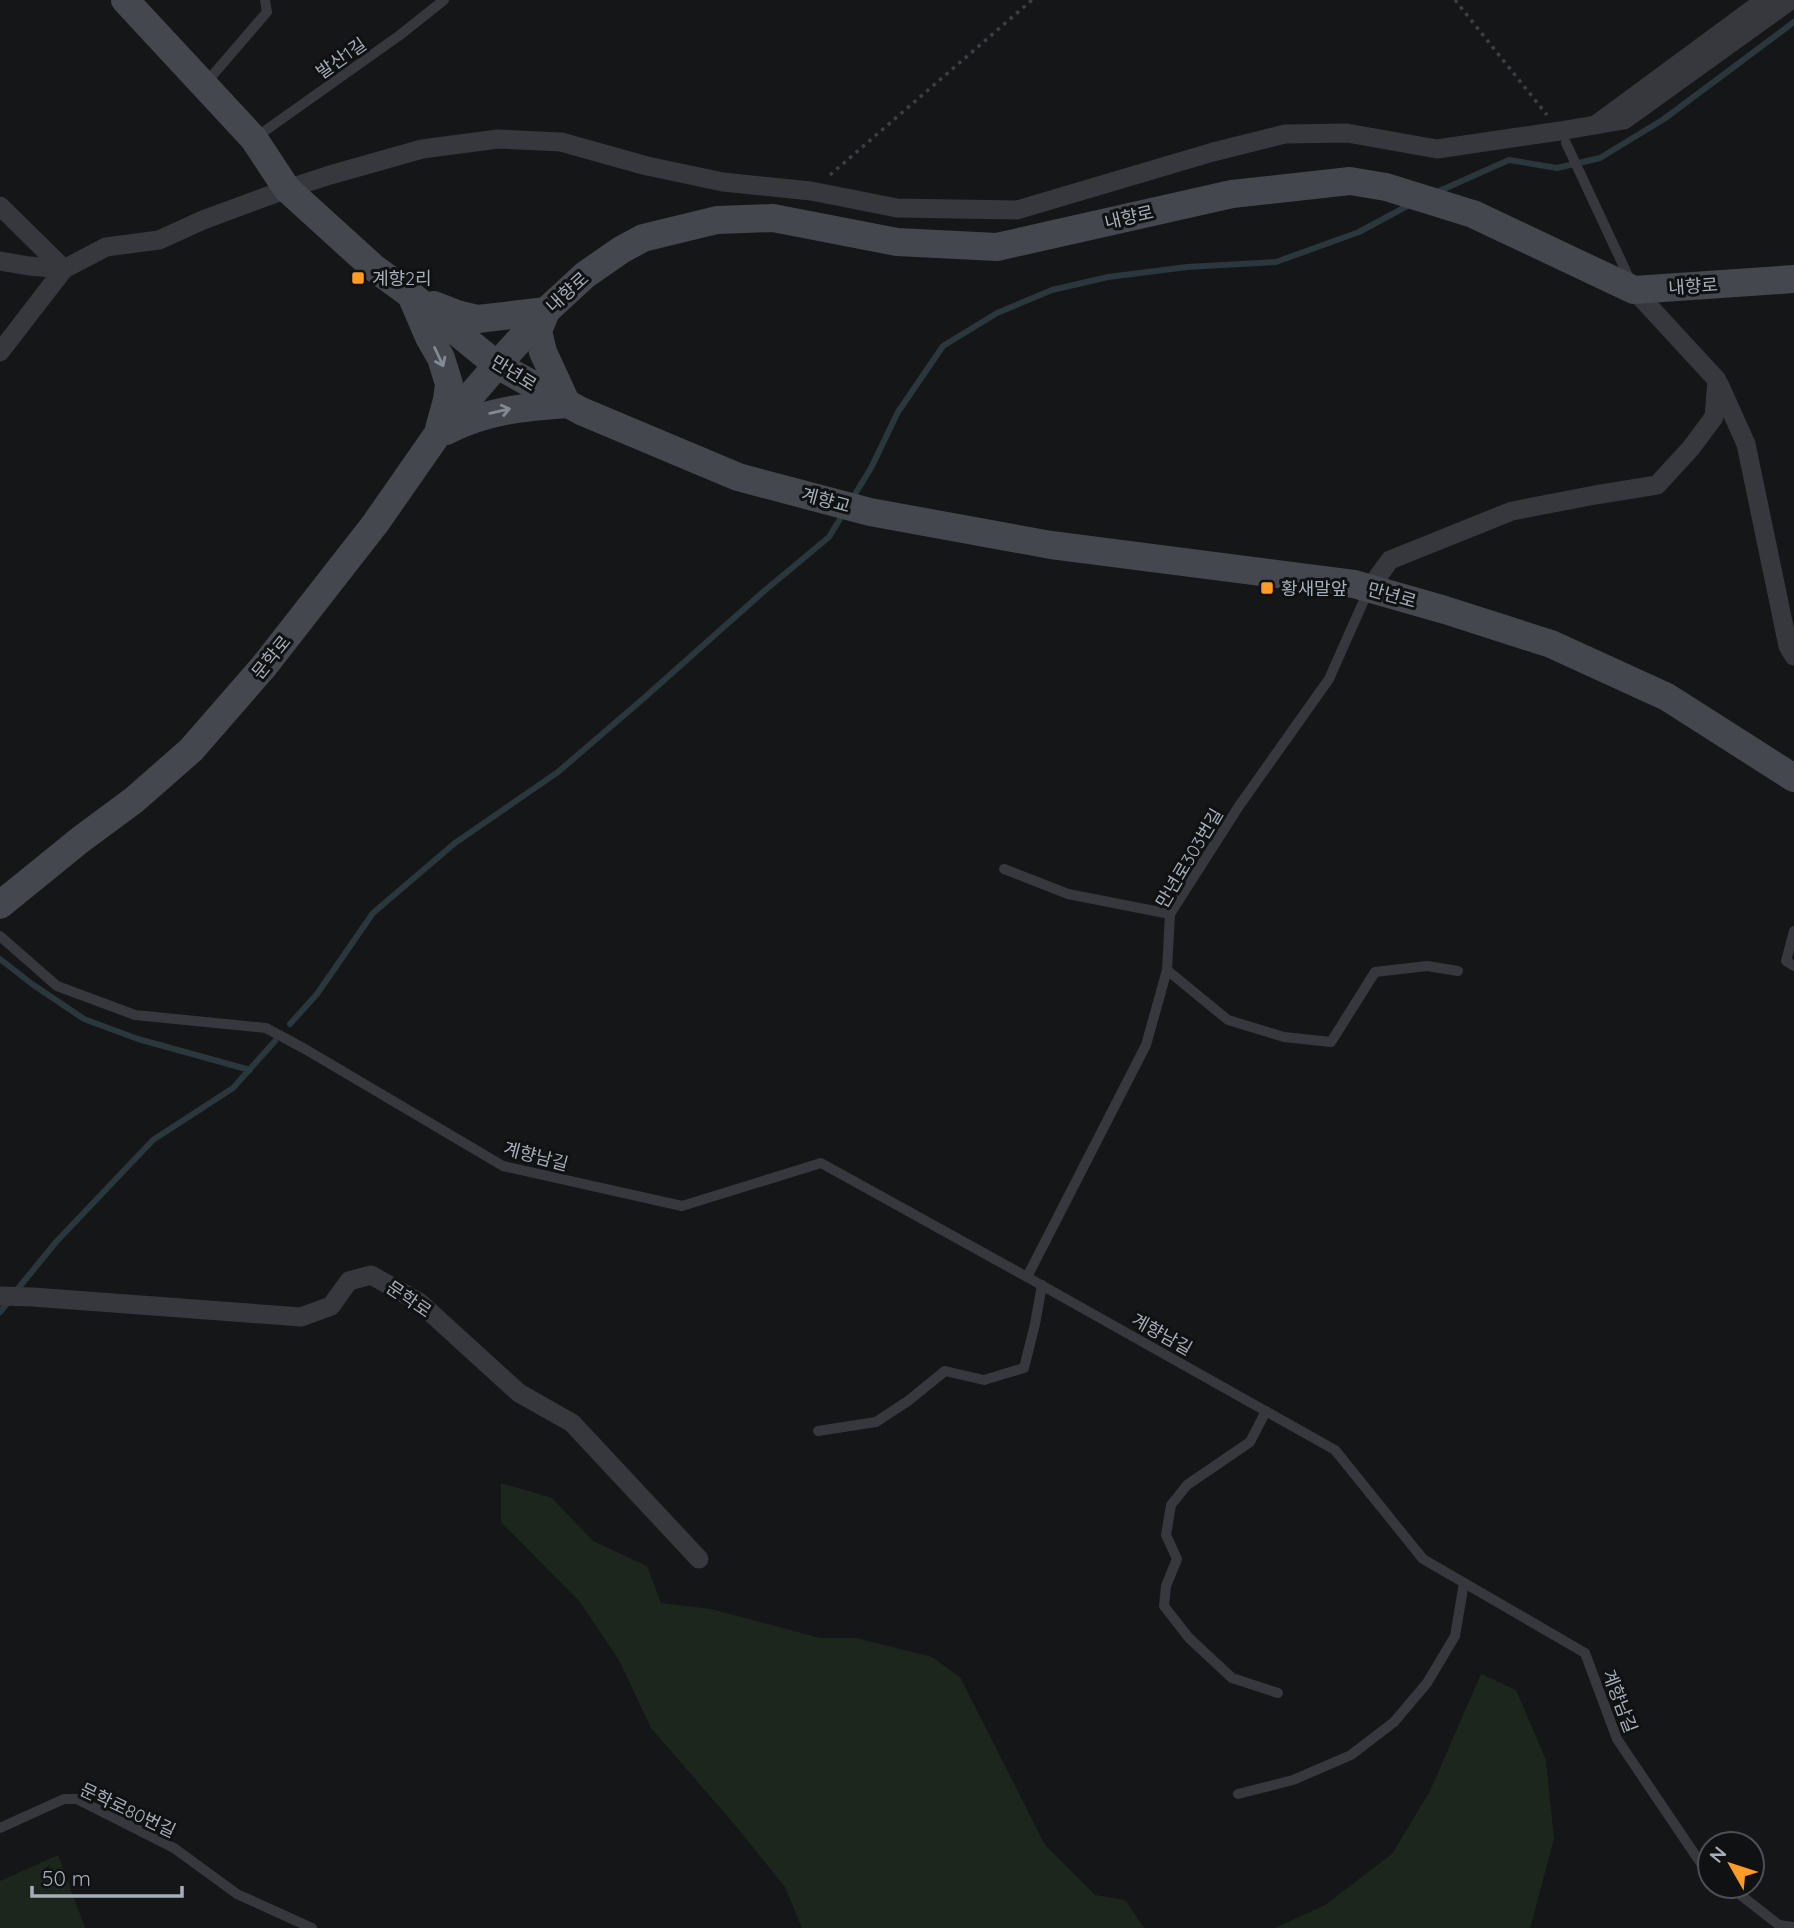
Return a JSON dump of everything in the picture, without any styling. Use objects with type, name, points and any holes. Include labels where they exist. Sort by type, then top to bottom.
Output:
[{"type":"street","name":"만년로","points":[[125,0],[254,139],[287,189],[374,268],[497,365],[567,404],[738,477],[783,489]]},
{"type":"street","points":[[1596,124],[1765,0]]},
{"type":"street","points":[[0,352],[64,269],[106,247],[159,240],[203,220],[287,189],[422,149],[498,139],[561,142],[647,166],[723,182],[811,191],[897,208],[1017,210],[1213,152],[1285,134],[1347,133],[1437,149],[1563,137],[1596,124],[1624,120],[1791,0]]},
{"type":"street","name":"내향로","points":[[497,365],[545,311],[585,275],[621,250],[643,238],[717,220],[773,218],[897,242],[997,247],[1232,194],[1350,181],[1386,187],[1473,214],[1634,290],[1794,279]]},
{"type":"street","points":[[0,206],[64,269]]},
{"type":"street","points":[[0,261],[64,269]]},
{"type":"street","points":[[1634,290],[1717,380],[1746,444],[1788,646],[1794,656]]},
{"type":"street","points":[[411,295],[457,314],[478,319],[545,311],[538,331],[543,352],[567,404],[506,409],[463,422],[437,435]]},
{"type":"street","points":[[411,295],[441,358],[449,384],[437,435]]},
{"type":"street","name":"문학로","points":[[0,905],[134,800],[191,750],[265,666],[375,524],[437,435],[497,365]]},
{"type":"street","points":[[1370,589],[1390,560],[1512,511],[1657,485],[1691,448],[1714,417],[1717,380]]},
{"type":"street","name":"계향교","points":[[783,489],[870,512]]},
{"type":"street","name":"만년로","points":[[870,512],[1052,545],[1354,584],[1445,610],[1551,644],[1667,697],[1794,778]]},
{"type":"street","name":"문학로","points":[[0,1296],[301,1317],[331,1306],[349,1281],[371,1275],[419,1302],[519,1393],[572,1423],[699,1559]]},
{"type":"lane","points":[[204,85],[267,12],[265,0]]},
{"type":"lane","name":"발산1길","points":[[254,139],[400,35],[444,0]]},
{"type":"lane","points":[[1563,137],[1634,290]]},
{"type":"lane","name":"만년로303번길","points":[[1027,1277],[1146,1045],[1167,970],[1170,914],[1240,806],[1329,679],[1370,589]]},
{"type":"lane","points":[[1004,869],[1068,894],[1170,914]]},
{"type":"lane","points":[[1794,932],[1786,961],[1794,966]]},
{"type":"lane","name":"계향남길","points":[[0,936],[57,986],[135,1015],[266,1028],[503,1166],[682,1206],[821,1163],[1335,1450],[1423,1559],[1585,1653],[1617,1739],[1696,1856]]},
{"type":"lane","points":[[1167,970],[1227,1020],[1284,1037],[1331,1042],[1375,972],[1427,966],[1458,971]]},
{"type":"lane","points":[[818,1431],[876,1422],[908,1401],[945,1371],[984,1380],[1024,1368],[1042,1285]]},
{"type":"lane","points":[[1266,1411],[1250,1442],[1187,1485],[1171,1505],[1166,1535],[1177,1559],[1166,1586],[1164,1606],[1189,1638],[1232,1678],[1278,1693]]},
{"type":"lane","points":[[1238,1794],[1293,1780],[1352,1755],[1394,1722],[1427,1683],[1455,1636],[1464,1583]]},
{"type":"lane","name":"문학로80번길","points":[[0,1828],[64,1798],[77,1800],[173,1848],[237,1894],[312,1928]]},
{"type":"lane","points":[[1746,1900],[1779,1925],[1794,1927]]},
{"type":"path","points":[[811,191],[1032,0]]},
{"type":"path","points":[[1455,0],[1563,137]]},
{"type":"shaded area","points":[[501,1483],[552,1498],[593,1541],[647,1566],[661,1603],[711,1609],[820,1638],[856,1638],[932,1657],[960,1677],[1045,1845],[1095,1895],[1125,1900],[1144,1928],[802,1928],[785,1887],[651,1728],[619,1660],[580,1602],[501,1522]]},
{"type":"shaded area","points":[[1481,1674],[1516,1690],[1546,1760],[1554,1839],[1530,1928],[1275,1928],[1325,1905],[1392,1854],[1430,1791]]},
{"type":"shaded area","points":[[58,1855],[85,1928],[0,1928],[0,1881]]},
{"type":"waterway","points":[[1437,192],[1509,160],[1557,168],[1600,158],[1664,119],[1794,22]]},
{"type":"waterway","points":[[852,499],[871,468],[898,412],[943,346],[997,313],[1052,290],[1108,277],[1187,267],[1276,262],[1359,232],[1411,204]]},
{"type":"waterway","points":[[290,1024],[317,994],[373,913],[455,843],[558,772],[829,537],[843,514]]},
{"type":"waterway","points":[[0,959],[84,1019],[138,1039],[250,1070]]},
{"type":"waterway","points":[[16,1291],[56,1242],[153,1140],[233,1088],[275,1041]]},
{"type":"waterway","points":[[0,1312],[10,1300]]},
{"type":"place","name":"계향2리","points":[[358,278]]},
{"type":"place","name":"황새말앞","points":[[1267,588]]}]
